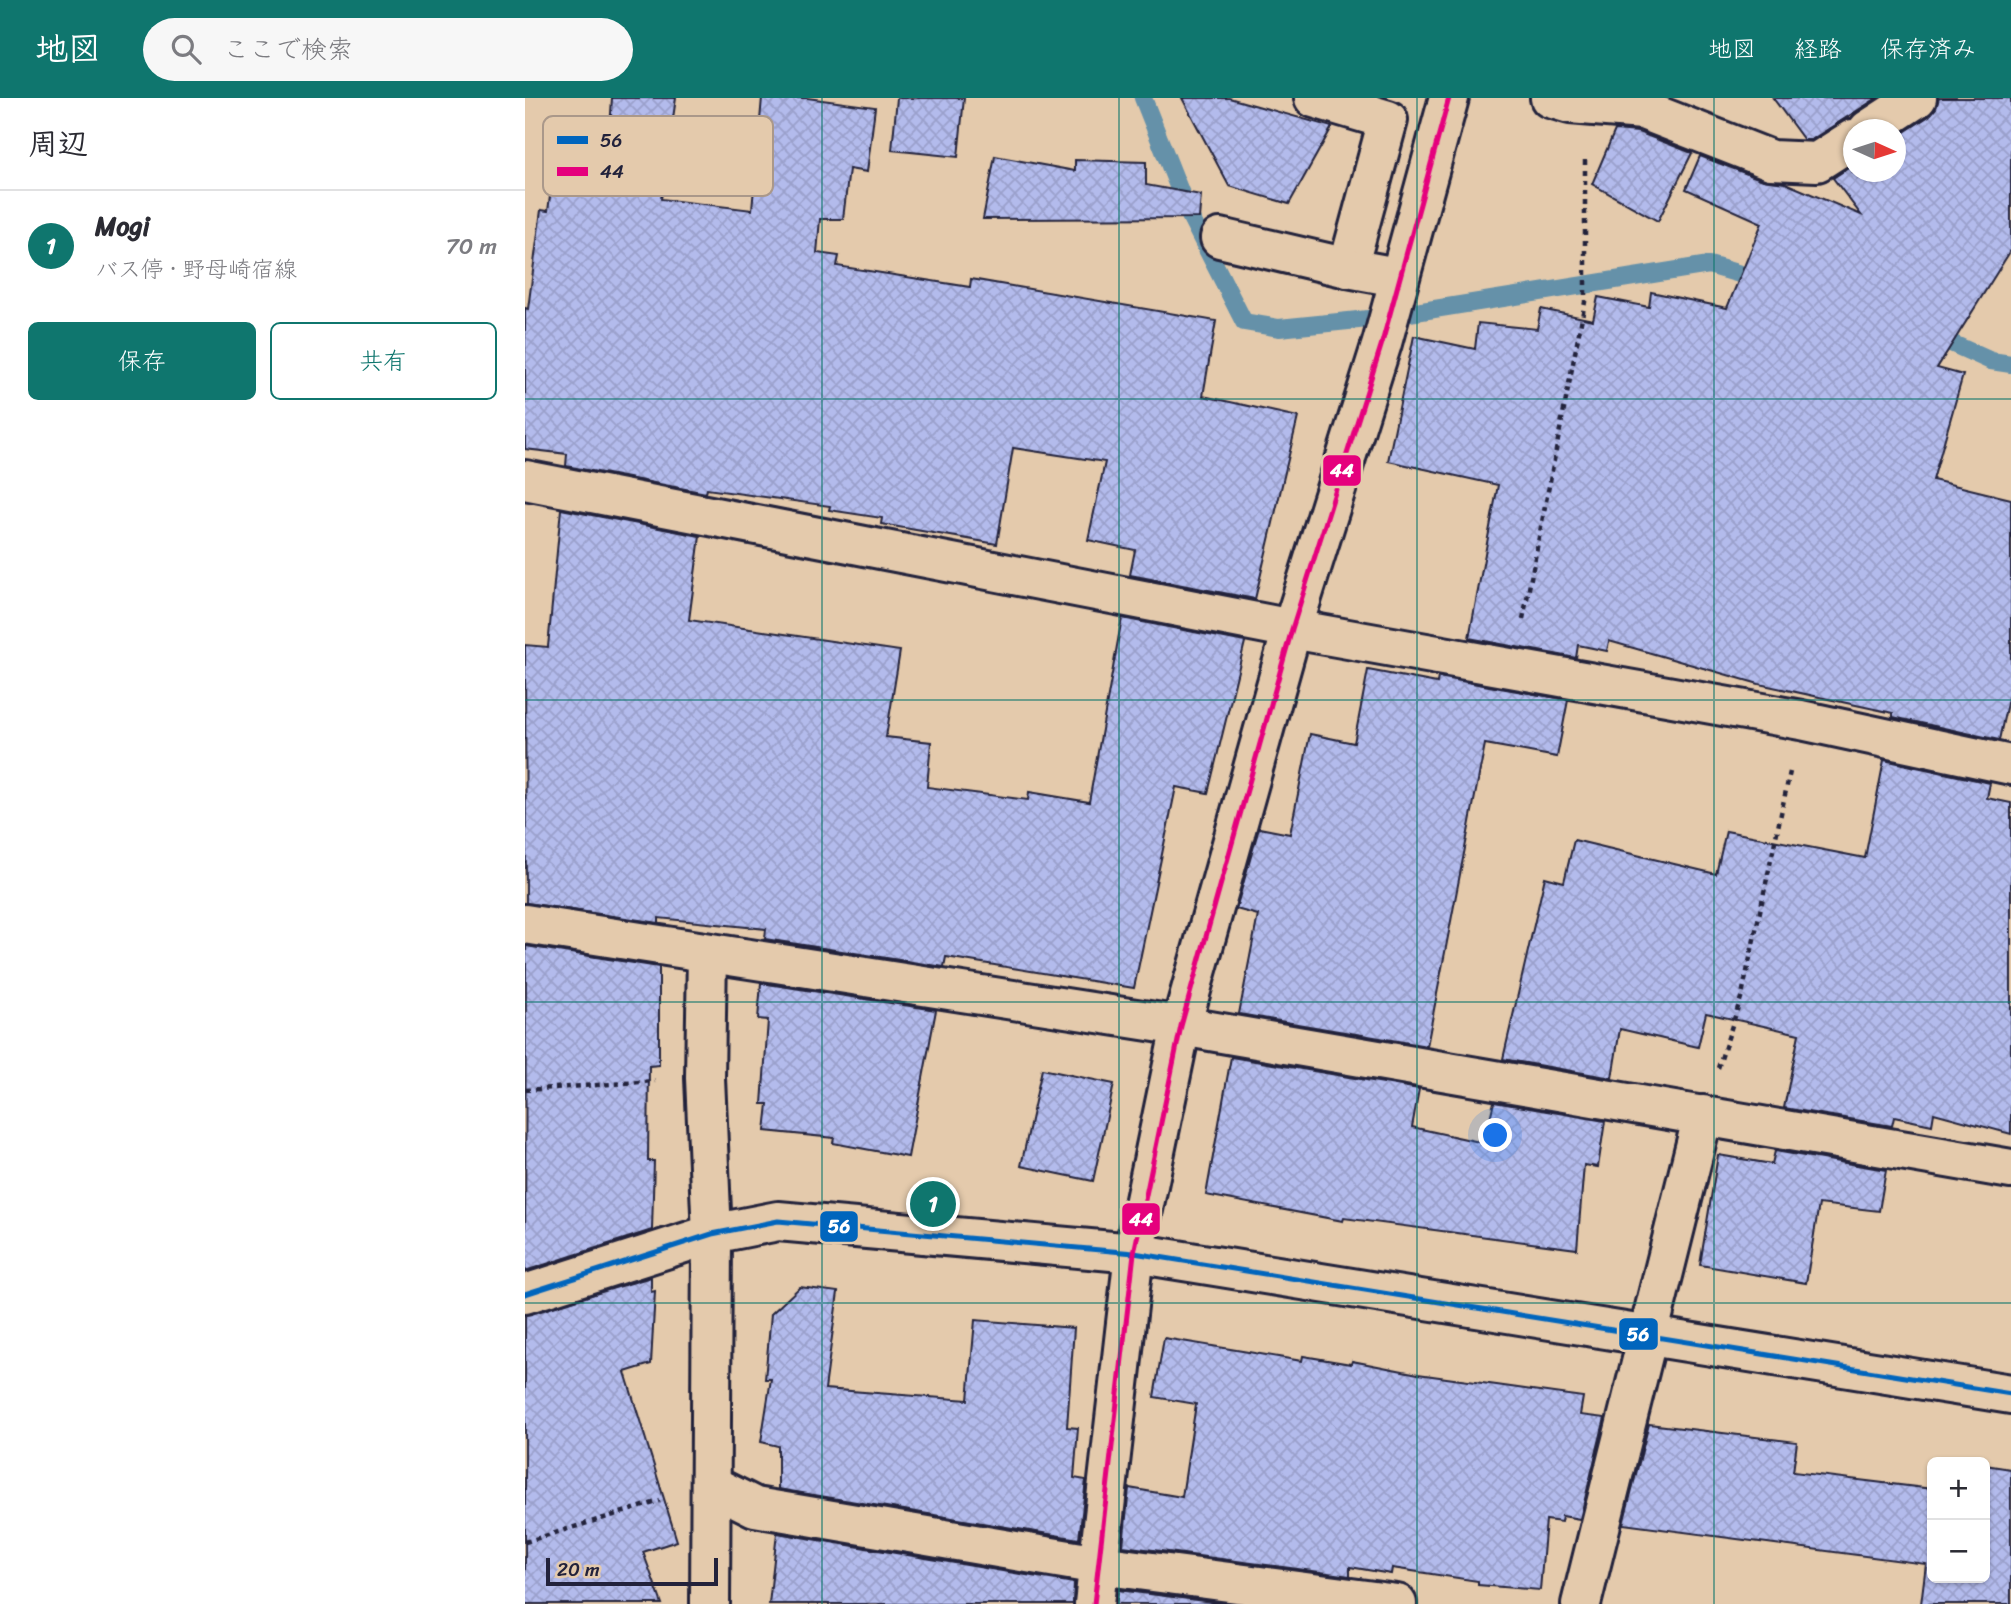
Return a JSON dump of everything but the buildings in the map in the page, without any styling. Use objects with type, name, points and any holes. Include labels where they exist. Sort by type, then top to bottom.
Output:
[{"type":"main road","points":[[1314,98],[1388,120],[1347,268]]},
{"type":"main road","points":[[1094,1604],[1134,1253],[1181,1026],[1291,629],[1382,343],[1448,98]]},
{"type":"main road","points":[[1549,98],[1570,104],[1634,105],[1771,160],[1817,162],[1843,145]]},
{"type":"main road","points":[[1885,119],[1917,98]]},
{"type":"main road","points":[[1220,238],[1347,268],[1395,288]]},
{"type":"main road","points":[[525,480],[1291,629],[1801,720],[2011,765]]},
{"type":"main road","points":[[525,925],[1181,1026],[2011,1169]]},
{"type":"main road","points":[[707,953],[705,1078],[712,1234],[710,1604]]},
{"type":"main road","points":[[1581,1604],[1703,1115]]},
{"type":"main road","points":[[525,1294],[712,1234],[778,1221],[1134,1253],[2011,1394]]},
{"type":"main road","points":[[711,1485],[755,1507],[1099,1565],[1397,1604]]},
{"type":"path","points":[[1514,668],[1585,302],[1584,156],[1634,105]]},
{"type":"path","points":[[1703,1115],[1742,995],[1801,720]]},
{"type":"path","points":[[525,1090],[705,1078]]},
{"type":"path","points":[[525,1542],[711,1485]]},
{"type":"waterway","points":[[1143,98],[1189,214],[1244,322],[1279,328],[1378,318],[1709,265],[1764,281]]},
{"type":"waterway","points":[[1931,334],[1991,361],[2011,364]]},
{"type":"transit line","name":"44","points":[[1094,1604],[1134,1253],[1181,1026],[1292,629],[1382,343],[1449,98]]},
{"type":"transit line","name":"56","points":[[525,1294],[712,1234],[778,1221],[1134,1253],[2011,1394]]},
{"type":"place","name":"Mogi","points":[[933,1204]]}]
